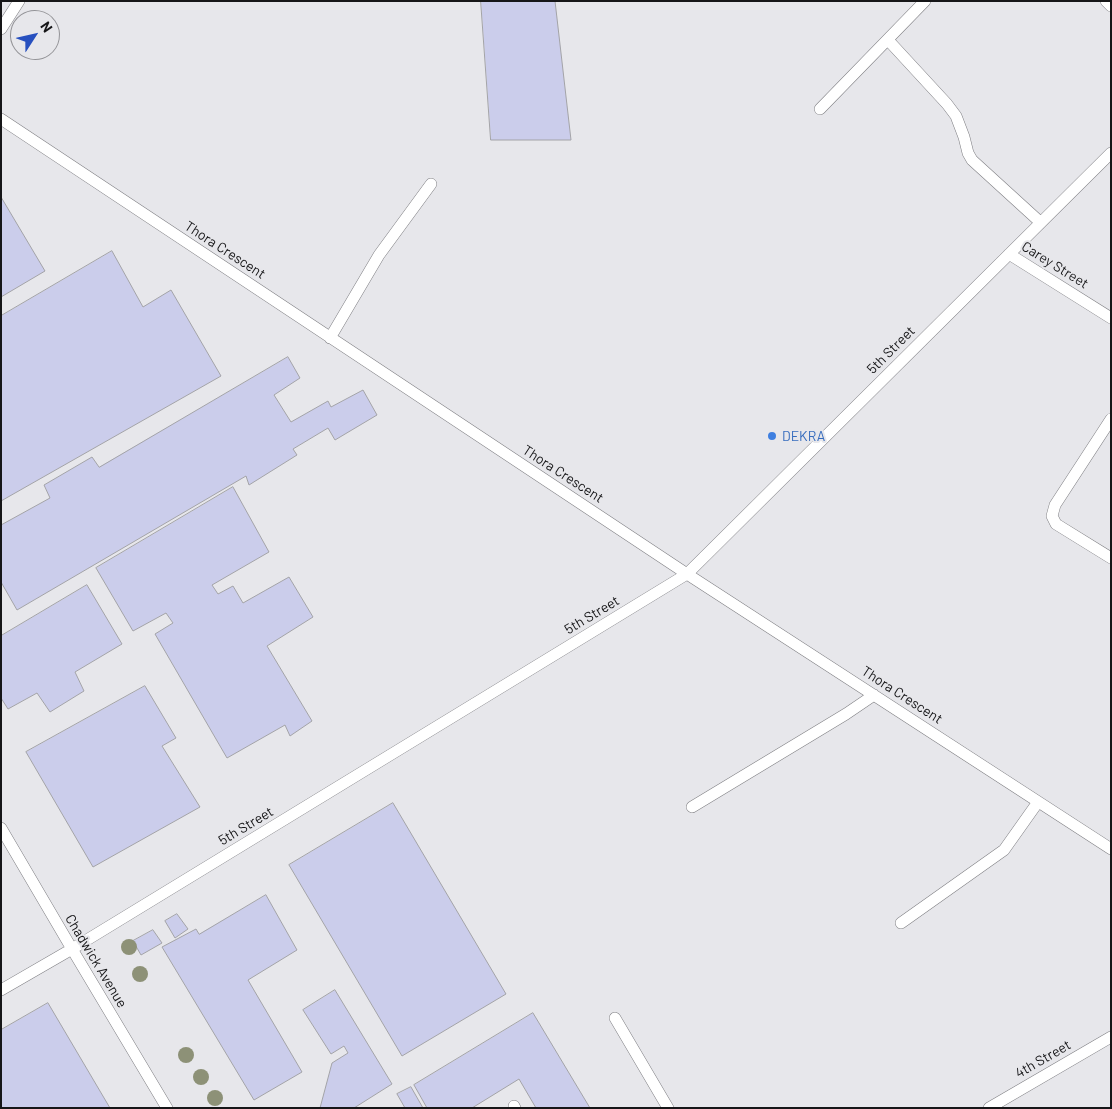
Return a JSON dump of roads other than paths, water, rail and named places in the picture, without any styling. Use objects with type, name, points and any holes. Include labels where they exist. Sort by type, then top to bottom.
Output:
[{"type":"lane","points":[[1,29],[19,1]]},
{"type":"lane","points":[[820,109],[925,1]]},
{"type":"lane","points":[[1106,1],[1111,6]]},
{"type":"lane","points":[[888,40],[956,116],[972,160],[1040,222]]},
{"type":"lane","name":"Thora Crescent","points":[[1,119],[687,574],[1111,849]]},
{"type":"lane","name":"5th Street","points":[[1,990],[72,949],[687,574],[1111,153]]},
{"type":"lane","points":[[330,338],[379,255],[430,184]]},
{"type":"lane","name":"Carey Street","points":[[1008,254],[1111,318]]},
{"type":"lane","points":[[1111,419],[1055,505],[1052,516],[1056,524],[1111,558]]},
{"type":"lane","points":[[692,807],[846,714],[874,695]]},
{"type":"lane","points":[[901,923],[1004,850],[1038,802]]},
{"type":"lane","name":"Chadwick Avenue","points":[[1,828],[167,1108]]},
{"type":"lane","points":[[615,1018],[668,1108]]},
{"type":"lane","name":"4th Street","points":[[990,1108],[1111,1037]]},
{"type":"place","name":"DEKRA","points":[[772,436]]}]
